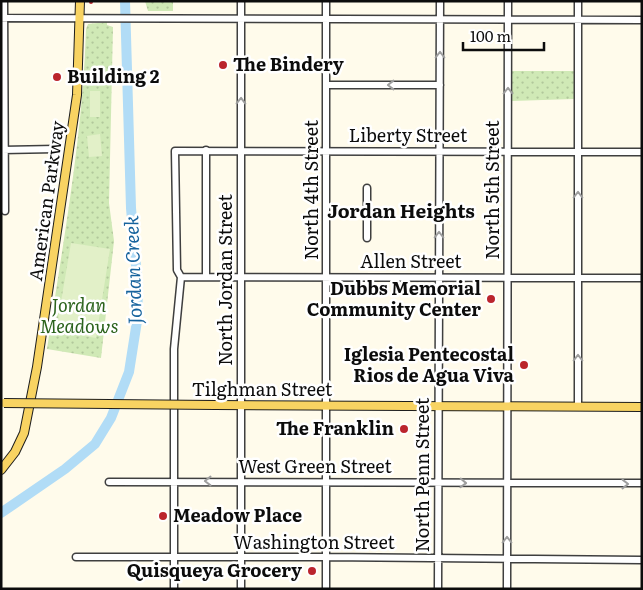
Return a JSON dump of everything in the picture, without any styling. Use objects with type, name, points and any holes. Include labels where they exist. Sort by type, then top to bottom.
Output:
[{"type":"main road","name":"American Parkway","points":[[1,470],[15,452],[24,433],[34,385],[78,94],[80,1]]},
{"type":"main road","name":"Tilghman Street","points":[[3,403],[642,407]]},
{"type":"street","points":[[4,1],[2,18],[5,211]]},
{"type":"street","name":"North Jordan Street","points":[[241,1],[241,589]]},
{"type":"street","name":"North 4th Street","points":[[326,1],[326,589]]},
{"type":"street","name":"North Penn Street","points":[[438,589],[440,1]]},
{"type":"street","name":"North 5th Street","points":[[506,589],[508,483],[508,1]]},
{"type":"street","points":[[578,1],[578,406]]},
{"type":"street","points":[[2,18],[642,20]]},
{"type":"street","points":[[326,85],[440,85]]},
{"type":"street","points":[[3,150],[56,149]]},
{"type":"street","points":[[206,150],[206,277]]},
{"type":"street","name":"Liberty Street","points":[[181,277],[177,270],[174,151],[642,152]]},
{"type":"street","points":[[367,188],[367,238]]},
{"type":"street","points":[[174,589],[174,349],[181,277]]},
{"type":"street","name":"Allen Street","points":[[181,277],[642,278]]},
{"type":"street","name":"West Green Street","points":[[109,482],[327,481],[642,484]]},
{"type":"street","name":"Washington Street","points":[[76,558],[326,557],[642,560]]},
{"type":"green space","points":[[145,1],[173,1],[173,11],[148,11]]},
{"type":"green space","name":"Jordan Meadows","points":[[107,22],[107,25],[113,27],[109,203],[114,241],[101,358],[47,349],[77,149],[86,29],[88,24]]},
{"type":"green space","points":[[511,71],[575,71],[574,99],[512,101]]},
{"type":"green space","points":[[90,91],[100,91],[100,117],[90,117]]},
{"type":"green space","points":[[100,134],[102,156],[89,157],[87,136]]},
{"type":"green space","points":[[71,243],[110,249],[96,338],[56,331]]},
{"type":"waterway","name":"Jordan Creek","points":[[1,513],[65,469],[95,444],[111,418],[129,372],[137,321],[138,289],[131,208],[125,1]]},
{"type":"place","name":"The Bindery","points":[[223,65]]},
{"type":"place","name":"Building 2","points":[[57,77]]},
{"type":"place","name":"Dubbs Memorial Community Center","points":[[491,299]]},
{"type":"place","name":"Iglesia Pentecostal Rios de Agua Viva","points":[[524,365]]},
{"type":"place","name":"The Franklin","points":[[404,429]]},
{"type":"place","name":"Meadow Place","points":[[163,516]]},
{"type":"place","name":"Quisqueya Grocery","points":[[312,571]]},
{"type":"district","name":"Jordan Heights","points":[[401,211]]}]
